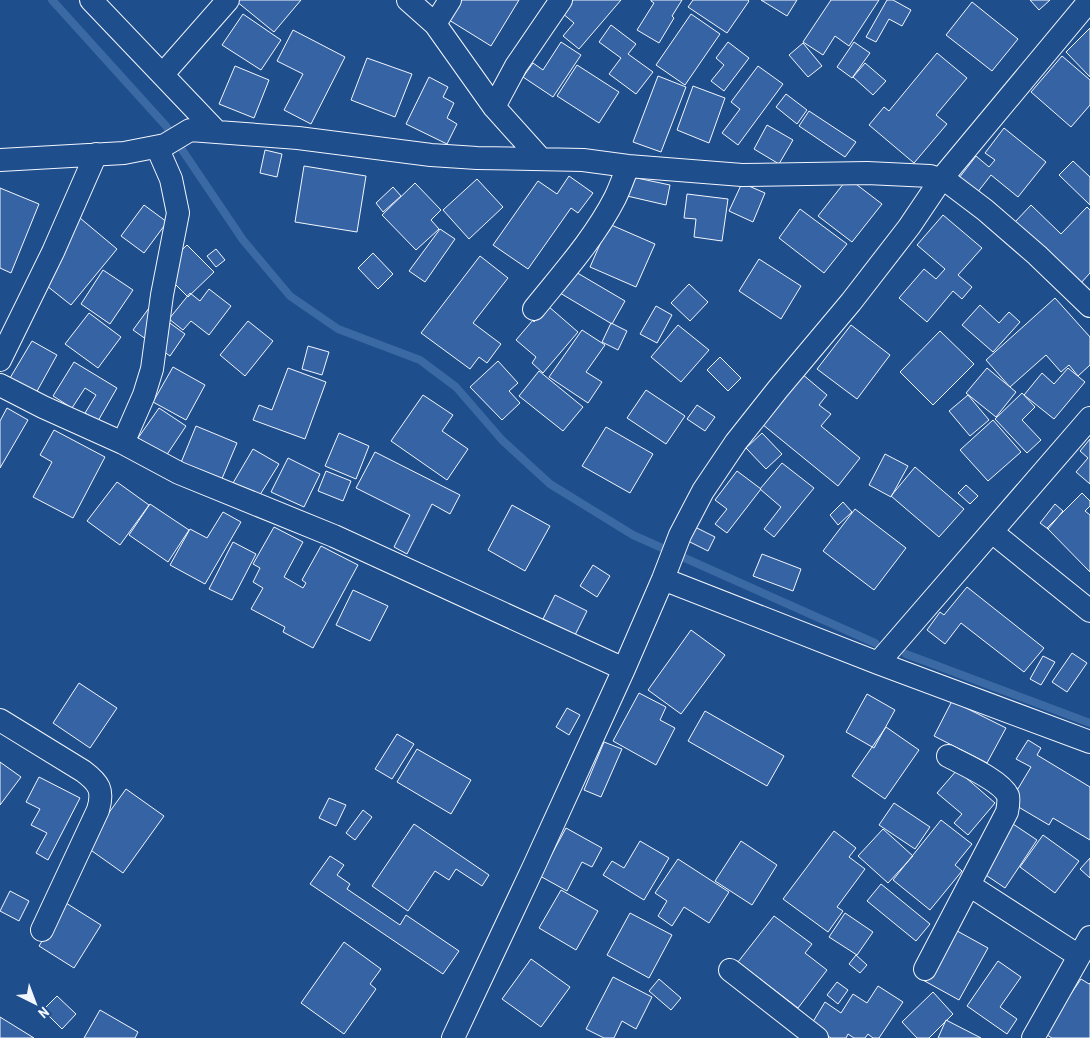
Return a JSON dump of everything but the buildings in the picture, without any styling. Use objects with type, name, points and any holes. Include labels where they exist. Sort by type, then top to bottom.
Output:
[{"type":"street","points":[[91,0],[216,132]]},
{"type":"street","points":[[163,74],[228,0]]},
{"type":"street","points":[[408,0],[435,24],[494,107],[540,158]]},
{"type":"street","points":[[435,24],[450,0]]},
{"type":"street","points":[[494,107],[520,59],[561,0]]},
{"type":"street","points":[[453,1038],[624,669],[677,544],[703,491],[736,442],[857,295],[909,227],[942,178],[1090,0]]},
{"type":"street","points":[[0,160],[124,153],[161,146],[190,130],[298,138],[459,157],[583,160],[628,166],[742,175],[867,173],[930,176],[942,178],[961,190],[1089,303]]},
{"type":"street","points":[[123,443],[144,395],[152,369],[162,295],[178,213],[171,179],[161,146]]},
{"type":"street","points":[[0,360],[53,252],[96,154]]},
{"type":"street","points":[[534,309],[602,220],[616,197],[628,166]]},
{"type":"street","points":[[0,385],[43,407],[123,443],[179,473],[334,536],[624,669]]},
{"type":"street","points":[[878,663],[1090,418]]},
{"type":"street","points":[[992,532],[1090,611]]},
{"type":"street","points":[[664,578],[878,663],[1090,742]]},
{"type":"street","points":[[0,720],[92,777],[101,792],[98,810],[42,930]]},
{"type":"street","points":[[925,969],[1007,812],[1008,796],[997,784],[948,756]]},
{"type":"street","points":[[969,885],[1085,946],[1033,1038]]},
{"type":"street","points":[[730,970],[817,1038]]},
{"type":"waterway","points":[[52,0],[166,126],[243,240],[290,296],[338,329],[420,360],[456,387],[502,440],[550,484],[633,535],[875,643]]},
{"type":"waterway","points":[[906,654],[1090,723]]}]
